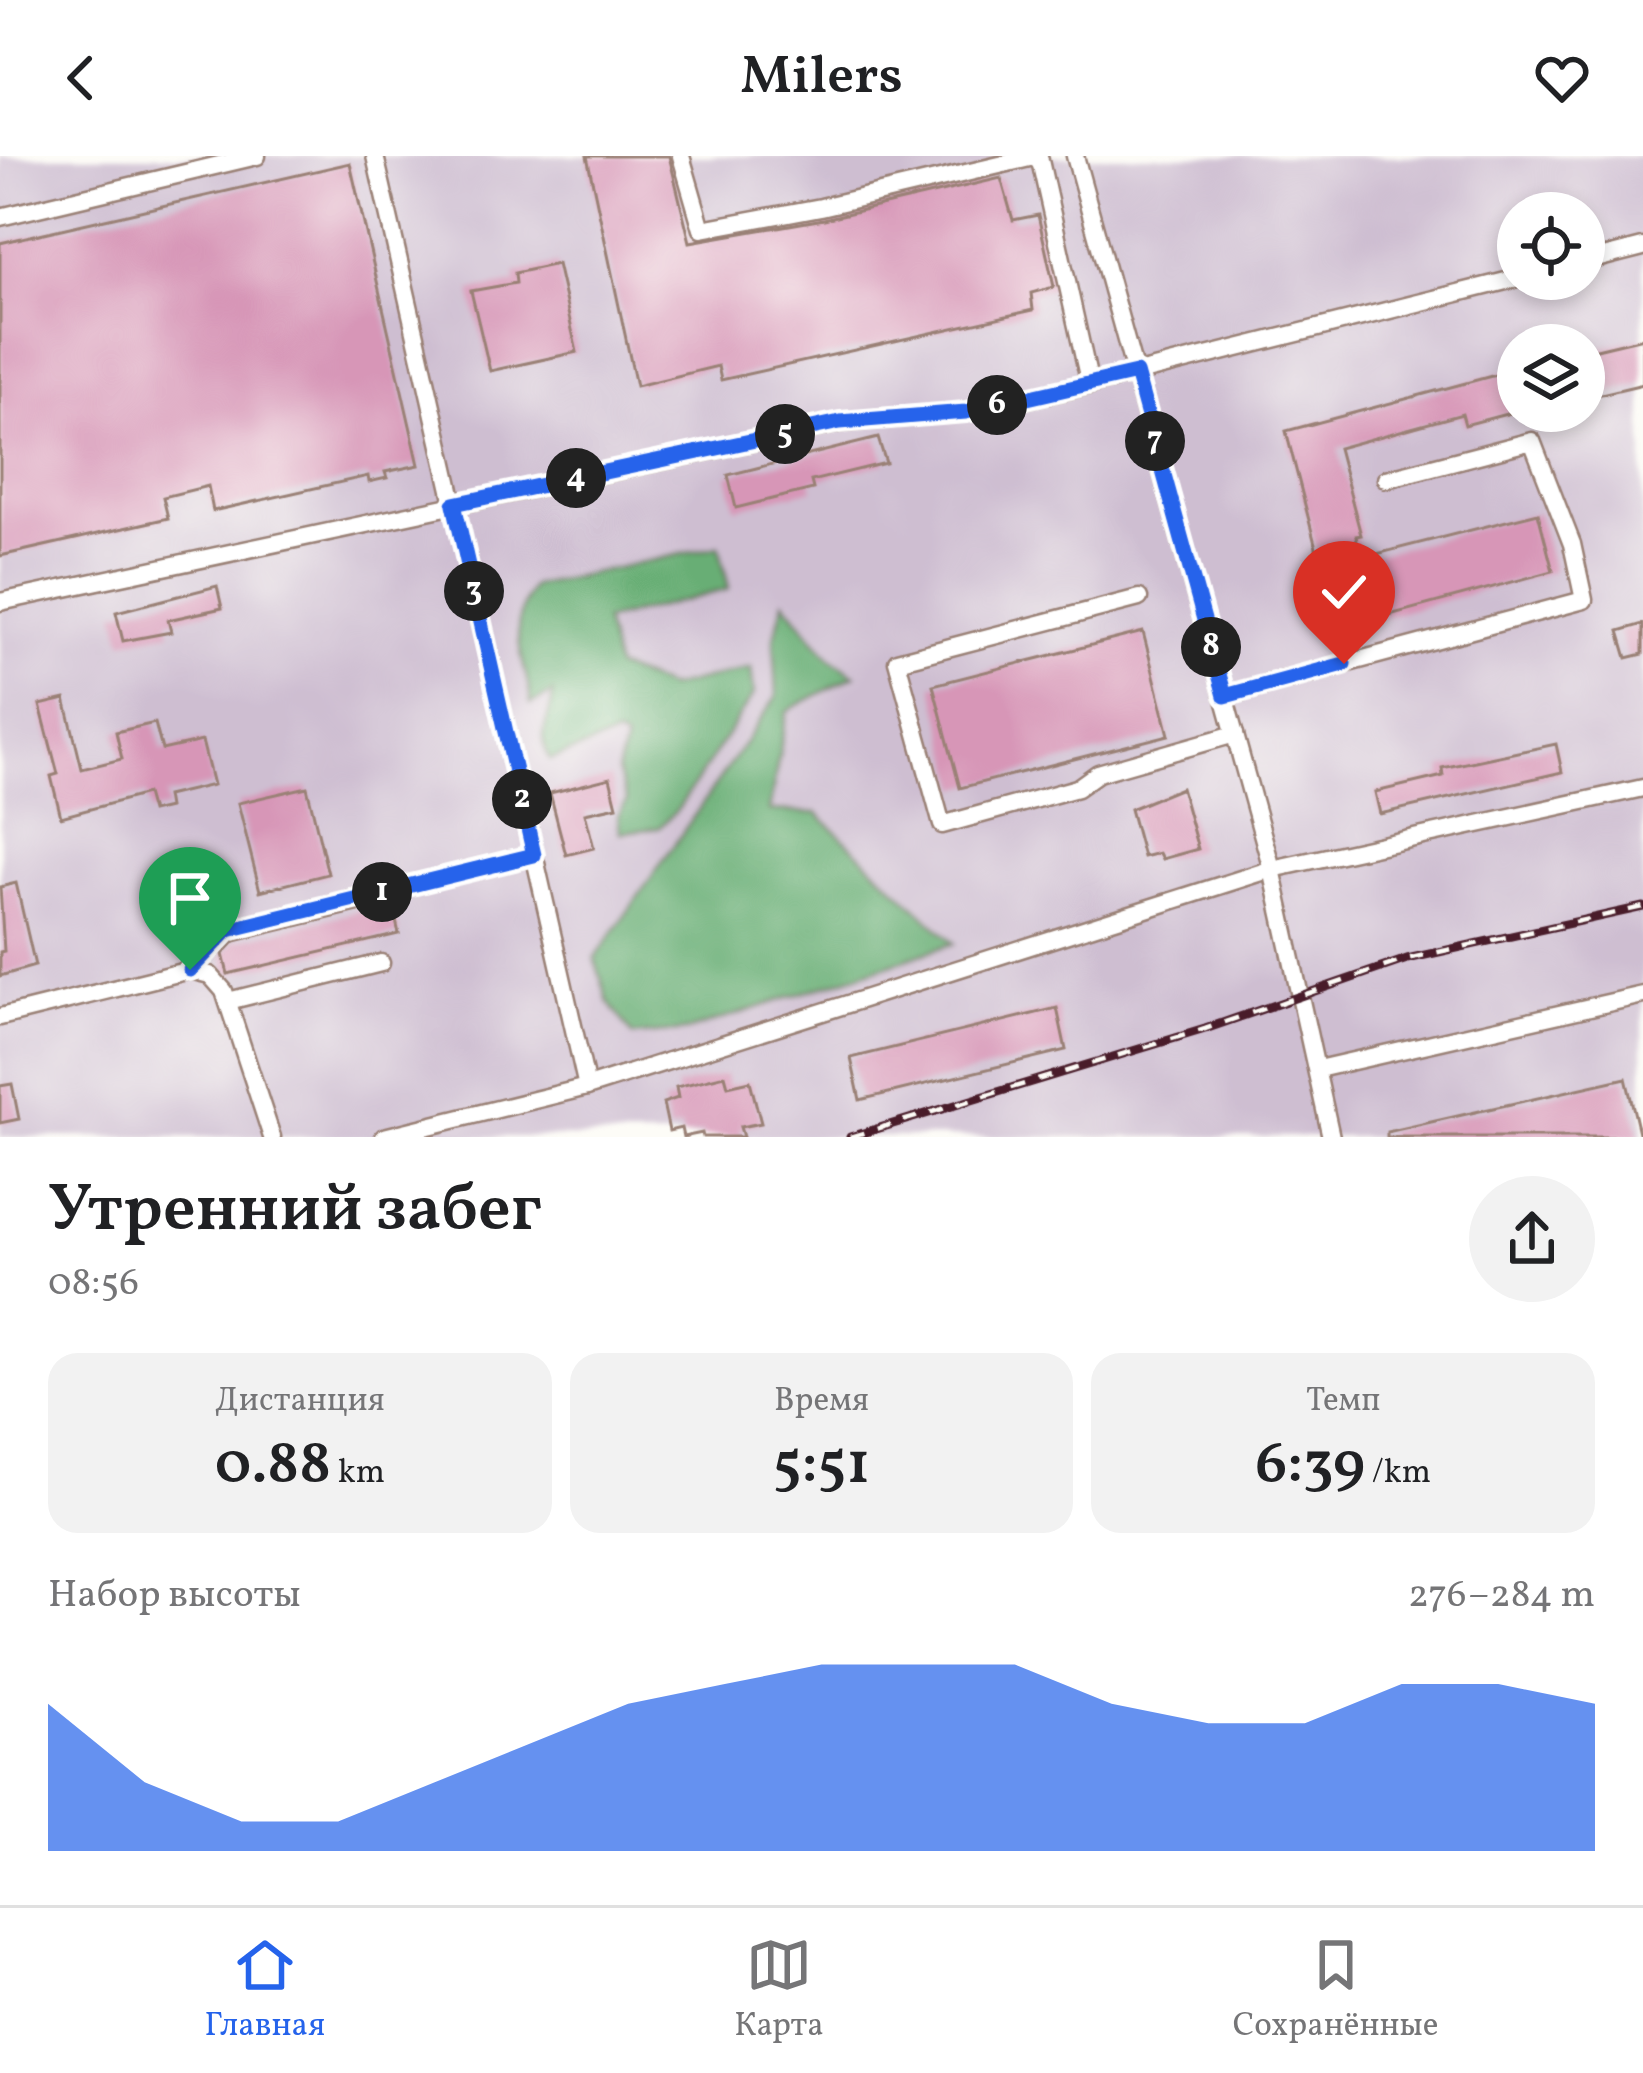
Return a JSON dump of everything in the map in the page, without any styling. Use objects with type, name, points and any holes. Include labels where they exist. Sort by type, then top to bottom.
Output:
[{"type":"lane","points":[[0,218],[257,156]]},
{"type":"lane","points":[[375,156],[587,1087]]},
{"type":"lane","points":[[682,156],[702,229],[821,207],[1039,156],[1090,385]]},
{"type":"lane","points":[[1075,156],[1272,869],[1331,1137]]},
{"type":"lane","points":[[1605,257],[1643,247]]},
{"type":"lane","points":[[0,602],[840,422],[966,412],[1497,283]]},
{"type":"lane","points":[[1225,696],[1584,601],[1572,544],[1532,441],[1386,479]]},
{"type":"lane","points":[[1139,598],[898,662],[942,825],[1077,788],[1098,773],[1235,734]]},
{"type":"lane","points":[[384,1137],[587,1087],[1272,869],[1643,788]]},
{"type":"lane","points":[[190,970],[228,930],[534,855]]},
{"type":"lane","points":[[227,1001],[381,963]]},
{"type":"lane","points":[[0,1017],[190,970],[210,975],[224,991],[272,1137]]},
{"type":"lane","points":[[1318,1069],[1643,995]]},
{"type":"shaded area","points":[[0,156],[1643,156],[1643,1137],[0,1137]]},
{"type":"green space","points":[[719,546],[729,589],[604,621],[616,668],[669,688],[751,668],[754,694],[678,809],[659,828],[620,832],[618,816],[627,801],[617,772],[625,741],[617,736],[550,760],[544,733],[553,693],[531,704],[518,631],[524,603],[532,586]]},
{"type":"green space","points":[[784,601],[830,658],[855,675],[787,711],[769,811],[817,813],[954,943],[687,1031],[633,1036],[608,1001],[595,959],[777,696],[774,639]]},
{"type":"building","points":[[587,156],[669,156],[690,242],[824,219],[1001,178],[1013,220],[1038,215],[1054,287],[1031,293],[1033,310],[721,380],[718,366],[636,386]]},
{"type":"building","points":[[350,163],[419,465],[385,472],[387,478],[369,482],[368,476],[213,511],[208,486],[163,497],[168,518],[0,556],[0,243]]},
{"type":"building","points":[[557,264],[577,352],[490,371],[471,291],[516,283],[515,273]]},
{"type":"building","points":[[1643,338],[1643,384],[1605,393],[1605,347]]},
{"type":"building","points":[[1497,375],[1497,417],[1465,425],[1462,414],[1338,448],[1361,535],[1356,536],[1361,558],[1538,513],[1553,571],[1360,623],[1345,562],[1321,567],[1286,431]]},
{"type":"building","points":[[878,438],[886,463],[811,481],[813,489],[736,508],[728,475]]},
{"type":"building","points":[[217,586],[222,608],[168,620],[171,632],[123,641],[116,612]]},
{"type":"building","points":[[1643,624],[1643,654],[1627,658],[1619,631]]},
{"type":"building","points":[[1143,632],[1169,735],[960,788],[933,685]]},
{"type":"building","points":[[65,699],[82,769],[122,759],[116,732],[155,723],[162,750],[202,741],[213,785],[166,796],[168,808],[151,812],[146,794],[61,817],[51,776],[58,774],[40,705]]},
{"type":"building","points":[[1556,744],[1562,772],[1380,814],[1375,792],[1443,776],[1442,768]]},
{"type":"building","points":[[610,778],[617,806],[585,813],[594,848],[566,855],[550,793]]},
{"type":"building","points":[[307,787],[328,874],[260,891],[238,803]]},
{"type":"building","points":[[1181,788],[1198,849],[1162,859],[1159,853],[1143,857],[1130,809]]},
{"type":"building","points":[[16,883],[35,966],[0,976],[0,952],[4,951],[0,887]]},
{"type":"building","points":[[392,903],[399,934],[228,974],[223,954],[235,941]]},
{"type":"building","points":[[1057,1008],[1066,1050],[860,1100],[851,1058]]},
{"type":"building","points":[[725,1075],[728,1086],[750,1081],[761,1123],[740,1127],[743,1137],[703,1137],[702,1133],[683,1137],[681,1128],[669,1131],[663,1103],[678,1098],[676,1087]]},
{"type":"building","points":[[1626,1078],[1640,1137],[1387,1137],[1387,1132]]},
{"type":"building","points":[[12,1084],[19,1119],[0,1123],[0,1086]]},
{"type":"railway","points":[[850,1137],[1205,1029],[1407,959],[1643,907]]},
{"type":"route","points":[[190,970],[228,930],[534,855],[454,504],[840,422],[966,412],[1136,373],[1225,696],[1344,664]]}]
